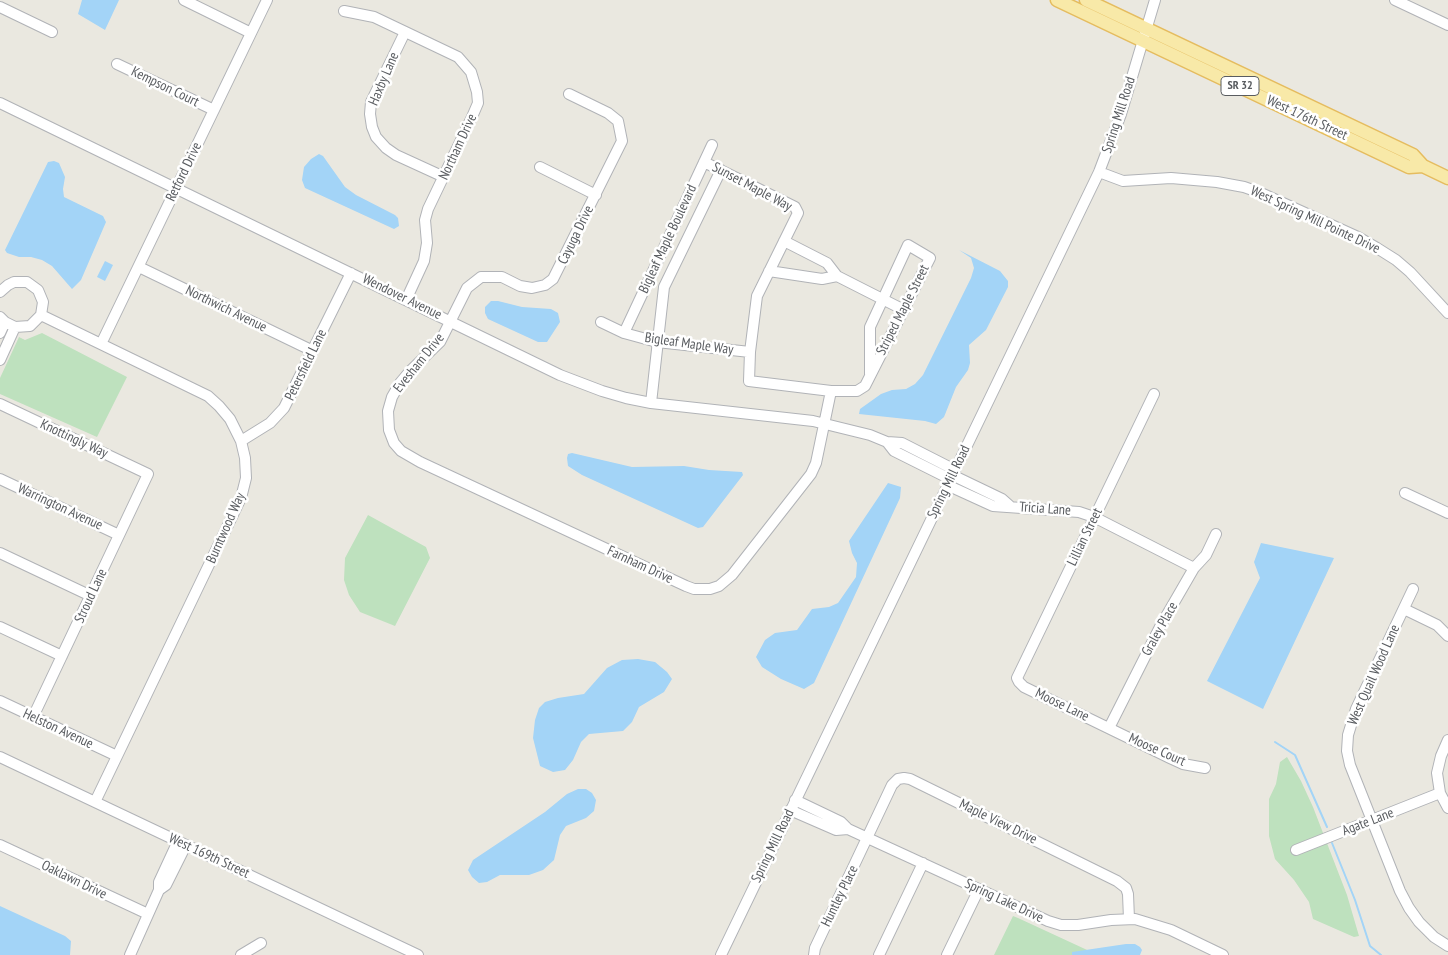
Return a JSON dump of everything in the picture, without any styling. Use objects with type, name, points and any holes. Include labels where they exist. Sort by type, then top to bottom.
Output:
[{"type":"main road","name":"West 176th Street","points":[[1057,0],[1144,34],[1413,155],[1423,166],[1448,178]]},
{"type":"main road","name":"West 176th Street","points":[[1086,0],[1144,34]]},
{"type":"street","points":[[184,0],[251,33]]},
{"type":"street","name":"Retford Drive","points":[[101,344],[267,0]]},
{"type":"street","name":"Spring Mill Road","points":[[721,955],[1099,172],[1119,122],[1155,0]]},
{"type":"street","points":[[1395,0],[1448,25]]},
{"type":"street","points":[[0,7],[52,32]]},
{"type":"street","name":"Northam Drive","points":[[344,11],[374,17],[458,57],[466,64],[475,82],[478,103],[425,220],[427,243],[424,262],[406,300]]},
{"type":"street","name":"Haxby Lane","points":[[405,32],[371,102],[372,127],[376,137],[386,148],[444,177]]},
{"type":"street","name":"Kempson Court","points":[[117,64],[214,110]]},
{"type":"street","name":"Cayuga Drive","points":[[451,321],[467,288],[481,277],[502,277],[520,286],[532,288],[545,285],[553,279],[622,141],[618,121],[608,112],[570,94]]},
{"type":"street","name":"Wendover Avenue","points":[[0,103],[560,375],[602,391],[650,403],[824,423],[870,434],[887,442],[894,451],[951,477]]},
{"type":"street","name":"Bigleaf Maple Boulevard","points":[[624,333],[712,145]]},
{"type":"street","name":"Sunset Maple Way","points":[[704,162],[795,207],[798,213],[784,242]]},
{"type":"street","points":[[540,167],[596,195]]},
{"type":"street","name":"Bigleaf Maple Boulevard","points":[[650,403],[664,287],[721,170]]},
{"type":"street","name":"West Spring Mill Pointe Drive","points":[[1099,172],[1123,181],[1171,178],[1217,182],[1244,187],[1261,193],[1378,248],[1410,272],[1448,313]]},
{"type":"street","points":[[824,423],[831,390],[749,381],[750,352],[757,296],[784,242],[827,263],[837,276],[904,310]]},
{"type":"street","name":"Striped Maple Street","points":[[831,390],[857,391],[865,386],[930,258],[908,245],[870,326],[870,374]]},
{"type":"street","name":"Northwich Avenue","points":[[139,267],[313,351]]},
{"type":"street","points":[[769,271],[822,278],[837,276]]},
{"type":"street","name":"Petersfield Lane","points":[[241,441],[258,432],[280,413],[291,396],[351,273]]},
{"type":"street","points":[[0,292],[8,284],[14,282],[20,281],[33,285],[42,295],[43,308],[41,315],[30,326],[15,327],[2,320],[0,333]]},
{"type":"street","name":"Burntwood Way","points":[[41,315],[208,396],[230,418],[241,441],[246,468],[241,498],[95,802]]},
{"type":"street","name":"Evesham Drive","points":[[390,436],[388,420],[392,397],[410,371],[436,347],[451,321]]},
{"type":"street","name":"Bigleaf Maple Way","points":[[601,322],[624,333],[657,342],[750,352]]},
{"type":"street","points":[[0,360],[15,327]]},
{"type":"street","name":"Lillian Street","points":[[1018,680],[1019,672],[1154,394]]},
{"type":"street","name":"Knottingly Way","points":[[0,404],[148,474]]},
{"type":"street","name":"Farnham Drive","points":[[390,436],[401,451],[420,462],[671,580],[686,586],[702,589],[719,586],[732,575],[811,474],[816,463],[824,423]]},
{"type":"street","name":"Stroud Lane","points":[[33,716],[148,474]]},
{"type":"street","name":"Tricia Lane","points":[[951,477],[1002,499],[1011,507],[1080,512],[1094,517],[1194,568]]},
{"type":"street","name":"Warrington Avenue","points":[[0,478],[119,535]]},
{"type":"street","points":[[1405,492],[1448,513]]},
{"type":"street","name":"Graley Place","points":[[1109,728],[1161,625],[1194,568],[1206,555],[1216,534]]},
{"type":"street","points":[[0,553],[90,596]]},
{"type":"street","name":"West Quail Wood Lane","points":[[1413,589],[1356,709],[1348,735],[1347,751],[1350,765],[1400,891],[1409,908],[1424,927],[1434,937],[1448,946]]},
{"type":"street","points":[[1404,609],[1437,625],[1448,636]]},
{"type":"street","points":[[0,627],[62,656]]},
{"type":"street","name":"Moose Lane","points":[[1018,680],[1024,687],[1109,728]]},
{"type":"street","name":"Helston Avenue","points":[[0,701],[117,756]]},
{"type":"street","name":"Moose Court","points":[[1109,728],[1183,764],[1206,768]]},
{"type":"street","points":[[1448,740],[1438,764],[1440,793],[1448,808]]},
{"type":"street","name":"West 169th Street","points":[[0,757],[418,955]]},
{"type":"street","name":"Maple View Drive","points":[[868,838],[892,785],[898,779],[910,779],[1117,881],[1126,888],[1128,894],[1129,919]]},
{"type":"street","name":"Agate Lane","points":[[1296,850],[1440,793]]},
{"type":"street","name":"Spring Lake Drive","points":[[795,800],[841,822],[848,829],[1048,921],[1078,925],[1111,920],[1135,919],[1171,930],[1210,952],[1223,955]]},
{"type":"street","points":[[790,810],[836,830],[848,829]]},
{"type":"street","name":"Huntley Place","points":[[814,955],[815,948],[868,838]]},
{"type":"street","points":[[130,955],[159,890],[159,882],[182,843]]},
{"type":"street","name":"Oaklawn Drive","points":[[0,845],[148,914]]},
{"type":"street","points":[[879,955],[923,863]]},
{"type":"street","points":[[947,955],[979,889]]},
{"type":"street","points":[[241,955],[261,943]]},
{"type":"green space","points":[[42,333],[127,377],[97,437],[0,394],[0,378],[19,337],[25,340]]},
{"type":"green space","points":[[368,515],[426,547],[430,558],[395,626],[360,612],[349,595],[344,580],[345,558]]},
{"type":"green space","points":[[1287,757],[1313,807],[1347,895],[1359,936],[1354,937],[1313,919],[1309,902],[1294,880],[1275,859],[1269,836],[1269,799],[1276,784],[1280,762]]},
{"type":"green space","points":[[1013,916],[1018,918],[1098,955],[994,955]]},
{"type":"water","points":[[82,0],[119,0],[105,30],[78,14]]},
{"type":"water","points":[[319,154],[323,156],[345,187],[356,195],[395,215],[398,218],[399,226],[394,229],[305,188],[302,180],[304,167]]},
{"type":"water","points":[[54,161],[59,163],[65,177],[64,197],[103,216],[106,222],[81,280],[72,289],[52,266],[42,260],[31,257],[19,257],[7,253],[5,250],[48,162]]},
{"type":"water","points":[[959,250],[1000,271],[1008,281],[1008,287],[986,330],[969,345],[970,363],[968,370],[956,387],[944,417],[936,424],[925,421],[859,414],[860,409],[881,394],[892,390],[906,389],[915,384],[923,375],[971,278],[974,268],[971,258]]},
{"type":"water","points":[[105,261],[113,265],[105,281],[97,277]]},
{"type":"water","points":[[491,301],[522,307],[551,309],[558,313],[560,322],[547,342],[538,342],[488,319],[485,307]]},
{"type":"water","points":[[572,453],[632,467],[684,466],[742,472],[743,475],[703,527],[698,528],[582,475],[568,466],[568,454]]},
{"type":"water","points":[[888,483],[901,487],[900,498],[814,683],[804,689],[781,679],[762,667],[756,657],[765,640],[775,633],[797,630],[812,609],[829,607],[838,603],[856,577],[857,563],[849,541]]},
{"type":"water","points":[[1261,543],[1334,558],[1263,709],[1207,681],[1260,578],[1254,562]]},
{"type":"water","points":[[638,659],[655,662],[667,672],[672,679],[664,692],[639,707],[632,722],[623,731],[589,734],[581,742],[573,760],[565,770],[553,772],[540,766],[533,738],[535,720],[539,708],[545,702],[584,694],[607,668],[622,660]]},
{"type":"water","points":[[578,789],[586,789],[592,793],[596,800],[594,811],[586,818],[566,826],[560,835],[554,860],[543,870],[529,875],[500,875],[487,882],[479,883],[472,877],[468,870],[473,860],[545,812],[567,794]]},
{"type":"water","points":[[0,906],[65,936],[71,941],[70,955],[0,955]]},
{"type":"water","points":[[1135,944],[1140,947],[1142,950],[1140,955],[1072,955],[1072,952]]},
{"type":"waterway","points":[[1275,742],[1295,755],[1327,827]]},
{"type":"waterway","points":[[1332,843],[1355,900],[1370,946],[1381,955]]}]
